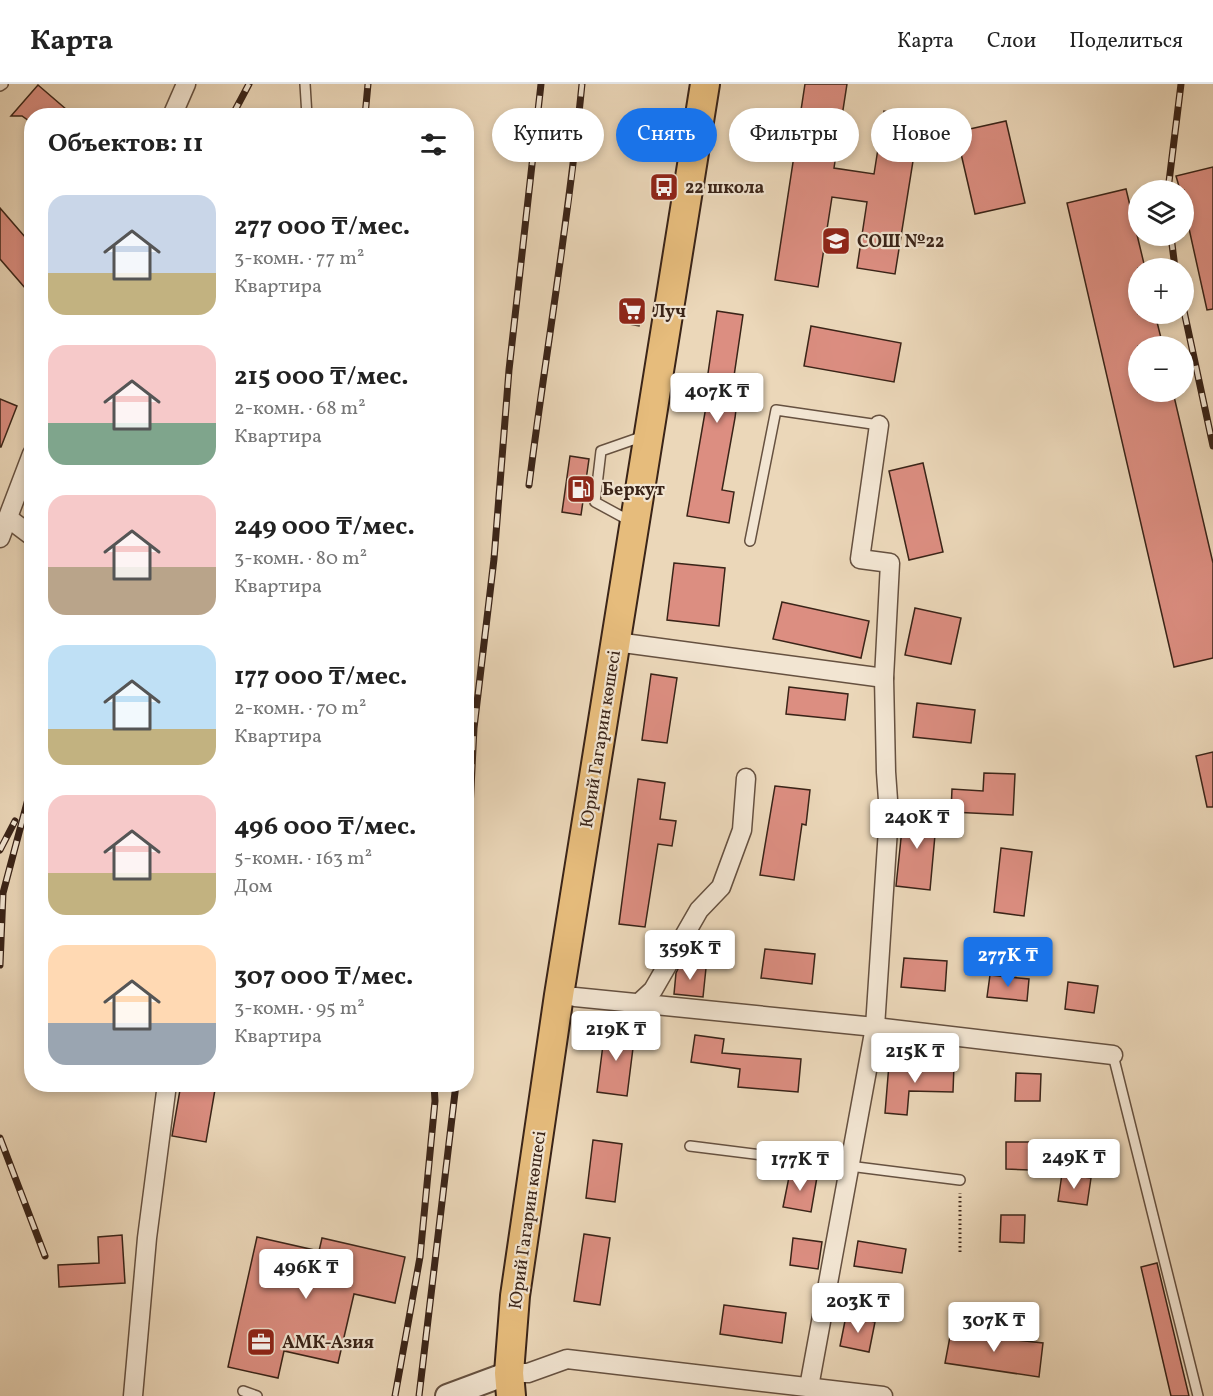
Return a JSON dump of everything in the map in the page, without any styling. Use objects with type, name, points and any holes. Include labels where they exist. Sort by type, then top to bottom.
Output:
[{"type":"main road","name":"Юрий Гагарин көшесі","points":[[520,1385],[535,1294],[625,643],[635,524],[705,84]]},
{"type":"main road","name":"Юрий Гагарин көшесі","points":[[520,1385],[515,1296],[537,1148],[723,84]]},
{"type":"street","points":[[176,108],[186,84]]},
{"type":"street","points":[[809,1387],[875,1027],[890,814],[885,678],[890,564],[860,559],[879,425]]},
{"type":"street","points":[[0,538],[24,475]]},
{"type":"street","points":[[8,518],[24,530]]},
{"type":"street","points":[[625,643],[885,678]]},
{"type":"street","points":[[639,1003],[653,990],[699,910],[721,887],[742,830],[746,778]]},
{"type":"street","points":[[575,997],[875,1027],[1113,1055]]},
{"type":"street","points":[[133,1396],[147,1238],[166,1092]]},
{"type":"street","points":[[447,1396],[520,1385],[567,1359],[762,1384],[883,1396]]},
{"type":"lane","points":[[305,84],[306,108]]},
{"type":"lane","points":[[750,541],[776,410],[879,425]]},
{"type":"lane","points":[[635,524],[595,502],[601,451],[650,434]]},
{"type":"lane","points":[[1113,1055],[1198,1396]]},
{"type":"lane","points":[[690,1146],[960,1180]]},
{"type":"lane","points":[[243,1391],[257,1396]]},
{"type":"path","points":[[960,1180],[960,1252]]},
{"type":"building","points":[[805,84],[847,84],[843,108],[801,108]]},
{"type":"building","points":[[38,85],[65,108],[24,108],[24,117],[11,116]]},
{"type":"building","points":[[1006,121],[1025,203],[975,214],[963,162],[972,162],[972,128]]},
{"type":"building","points":[[793,162],[835,162],[834,168],[874,174],[876,162],[913,162],[895,274],[857,268],[867,202],[832,197],[818,287],[775,280]]},
{"type":"building","points":[[1213,167],[1213,309],[1207,310],[1193,246],[1194,180],[1177,180],[1176,176]]},
{"type":"building","points":[[1126,189],[1128,246],[1140,246],[1143,258],[1128,258],[1128,324],[1158,324],[1160,336],[1128,336],[1128,402],[1175,402],[1213,563],[1213,658],[1174,667],[1067,203]]},
{"type":"building","points":[[0,208],[24,236],[24,287],[0,259]]},
{"type":"building","points":[[627,298],[644,301],[639,326],[623,323]]},
{"type":"building","points":[[717,311],[743,315],[733,383],[739,384],[735,418],[722,490],[734,492],[729,523],[687,516],[707,401],[704,401]]},
{"type":"building","points":[[811,326],[901,343],[894,382],[804,366]]},
{"type":"building","points":[[0,399],[17,406],[1,447],[0,447]]},
{"type":"building","points":[[570,456],[589,459],[581,515],[562,512]]},
{"type":"building","points":[[923,463],[943,552],[909,560],[889,471]]},
{"type":"building","points":[[674,563],[725,568],[719,626],[667,620]]},
{"type":"building","points":[[782,602],[869,621],[861,658],[773,639]]},
{"type":"building","points":[[915,608],[961,618],[951,664],[905,655]]},
{"type":"building","points":[[651,674],[677,678],[667,743],[642,740]]},
{"type":"building","points":[[789,687],[848,694],[845,720],[786,714]]},
{"type":"building","points":[[917,703],[975,710],[971,743],[913,737]]},
{"type":"building","points":[[1213,752],[1213,807],[1207,807],[1196,756]]},
{"type":"building","points":[[984,773],[1015,774],[1013,815],[951,812],[952,789],[983,791]]},
{"type":"building","points":[[638,779],[665,783],[660,819],[676,821],[672,846],[658,844],[645,927],[619,924]]},
{"type":"building","points":[[775,786],[810,790],[806,825],[802,824],[794,880],[760,875]]},
{"type":"building","points":[[904,810],[937,813],[930,890],[896,886]]},
{"type":"building","points":[[1001,848],[1032,852],[1024,916],[994,912]]},
{"type":"building","points":[[765,949],[815,954],[812,984],[761,978]]},
{"type":"building","points":[[904,958],[947,961],[945,991],[901,987]]},
{"type":"building","points":[[680,965],[706,968],[703,997],[674,994],[676,973]]},
{"type":"building","points":[[990,975],[1029,979],[1027,1001],[987,997]]},
{"type":"building","points":[[1068,982],[1098,986],[1094,1013],[1065,1009]]},
{"type":"building","points":[[605,1029],[635,1032],[627,1096],[597,1092]]},
{"type":"building","points":[[695,1035],[724,1039],[722,1053],[801,1059],[798,1092],[738,1087],[740,1069],[691,1062]]},
{"type":"building","points":[[889,1064],[930,1068],[930,1064],[954,1065],[953,1092],[909,1091],[907,1115],[885,1113]]},
{"type":"building","points":[[1016,1073],[1041,1074],[1040,1101],[1015,1101]]},
{"type":"building","points":[[180,1092],[215,1092],[206,1142],[172,1136]]},
{"type":"building","points":[[593,1140],[622,1144],[615,1202],[586,1198]]},
{"type":"building","points":[[1006,1142],[1031,1142],[1030,1170],[1006,1169]]},
{"type":"building","points":[[790,1172],[817,1177],[811,1212],[783,1207]]},
{"type":"building","points":[[1062,1174],[1091,1178],[1087,1205],[1058,1201]]},
{"type":"building","points":[[1001,1215],[1025,1215],[1024,1243],[1000,1242]]},
{"type":"building","points":[[584,1234],[610,1238],[600,1305],[574,1301]]},
{"type":"building","points":[[122,1235],[125,1283],[59,1287],[58,1265],[99,1263],[98,1237]]},
{"type":"building","points":[[257,1237],[319,1251],[322,1238],[405,1257],[395,1303],[354,1294],[338,1363],[284,1351],[278,1378],[228,1367]]},
{"type":"building","points":[[793,1238],[822,1242],[818,1269],[790,1265]]},
{"type":"building","points":[[858,1241],[906,1249],[902,1273],[854,1266]]},
{"type":"building","points":[[1157,1263],[1189,1396],[1171,1396],[1141,1267]]},
{"type":"building","points":[[724,1305],[786,1313],[782,1343],[720,1334]]},
{"type":"building","points":[[846,1316],[875,1322],[869,1352],[840,1346]]},
{"type":"building","points":[[952,1326],[989,1333],[988,1337],[1043,1343],[1039,1377],[945,1363]]},
{"type":"railway","points":[[236,108],[249,84]]},
{"type":"railway","points":[[366,108],[368,84]]},
{"type":"railway","points":[[474,728],[494,559],[509,370],[541,84]]},
{"type":"railway","points":[[529,485],[571,184],[582,84]]},
{"type":"railway","points":[[1169,180],[1181,84]]},
{"type":"railway","points":[[1172,246],[1174,258]]},
{"type":"railway","points":[[1187,324],[1213,446]]},
{"type":"railway","points":[[0,965],[3,893],[24,814]]},
{"type":"railway","points":[[0,850],[15,821]]},
{"type":"railway","points":[[395,1396],[420,1257],[434,1092]]},
{"type":"railway","points":[[419,1396],[455,1092]]},
{"type":"railway","points":[[0,1138],[45,1256]]},
{"type":"place","name":"22 школа","points":[[664,187]]},
{"type":"place","name":"СОШ №22","points":[[836,241]]},
{"type":"place","name":"Луч","points":[[632,311]]},
{"type":"place","name":"Беркут","points":[[581,489]]},
{"type":"place","name":"АМК-Азия","points":[[261,1342]]}]
